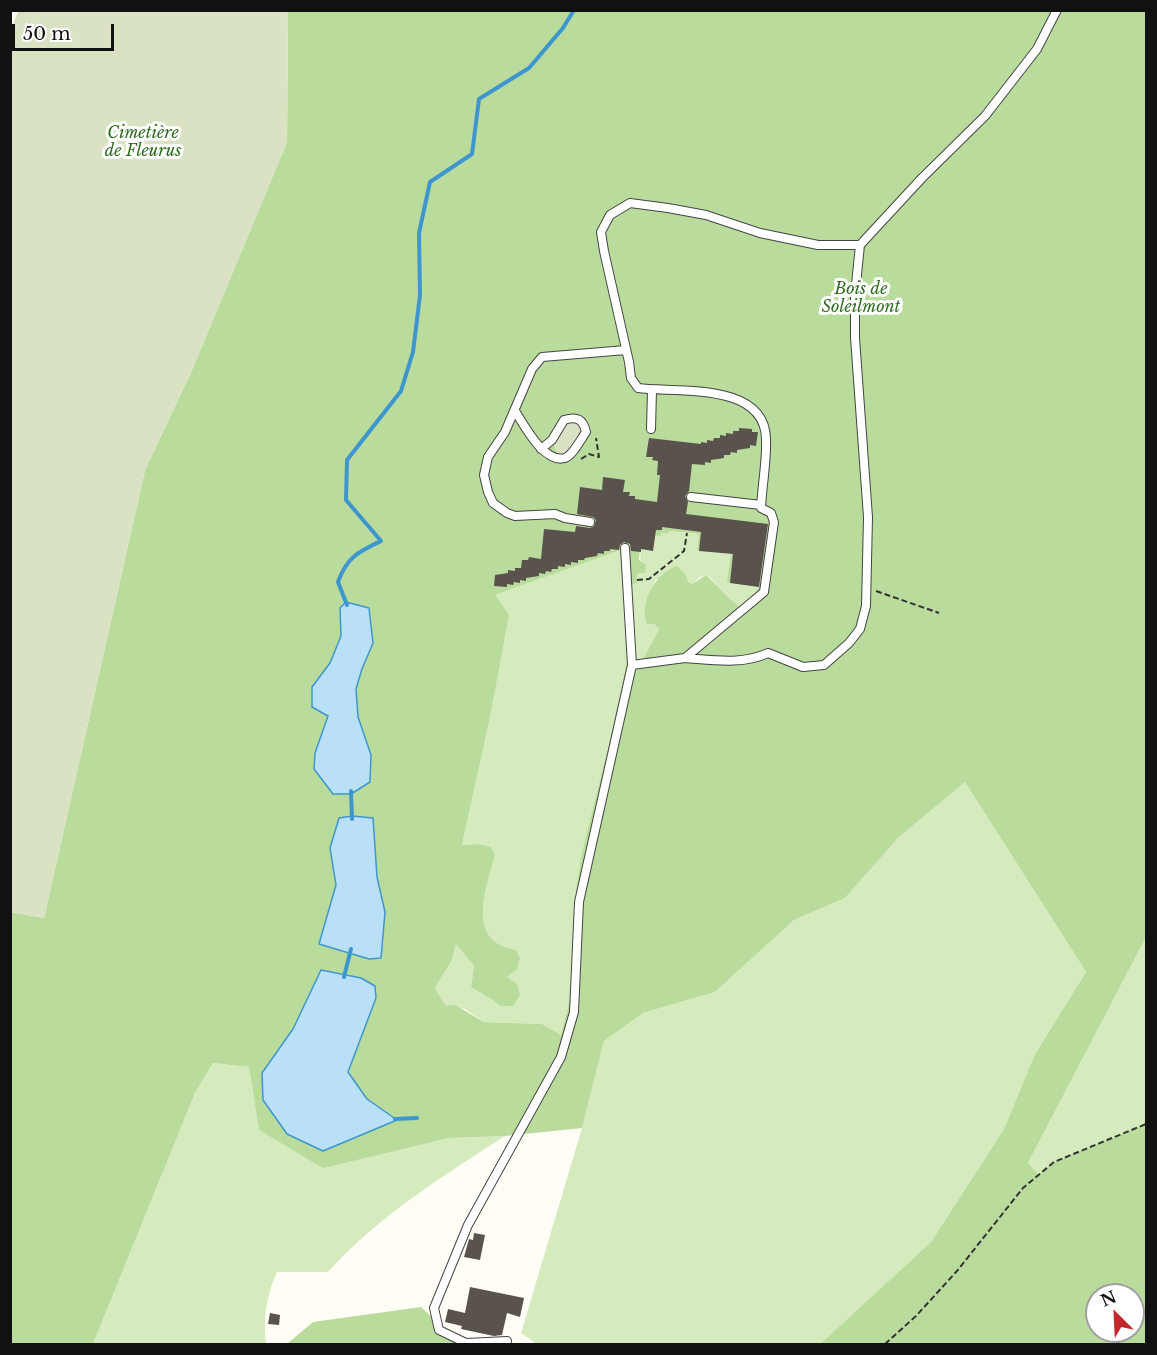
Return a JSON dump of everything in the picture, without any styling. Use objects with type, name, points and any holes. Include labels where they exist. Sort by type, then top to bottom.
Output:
[{"type":"lane","points":[[632,664],[685,658],[725,661],[755,659],[768,653],[803,668],[824,665],[849,643],[860,629],[866,606],[868,517],[855,338],[855,294],[860,245],[922,178],[985,116],[1037,49],[1057,10]]},
{"type":"lane","points":[[685,658],[764,592],[774,522],[771,513],[761,508],[767,438],[764,425],[750,407],[726,396],[706,392],[638,388],[631,378],[601,232],[610,215],[630,203],[668,207],[706,215],[760,232],[818,245],[860,245]]},
{"type":"lane","points":[[590,522],[555,514],[515,516],[507,513],[493,502],[484,475],[488,457],[505,432],[532,369],[542,357],[626,350]]},
{"type":"lane","points":[[651,429],[652,390]]},
{"type":"lane","points":[[515,411],[541,449],[550,456],[564,458],[569,455],[586,432],[584,424],[579,419],[564,420],[552,440],[541,449]]},
{"type":"lane","points":[[691,497],[761,505]]},
{"type":"lane","points":[[507,1341],[466,1343],[439,1330],[434,1308],[468,1224],[561,1057],[574,1012],[579,902],[632,664],[625,548]]},
{"type":"path","points":[[627,582],[649,579],[684,551],[687,533]]},
{"type":"path","points":[[865,587],[939,613]]},
{"type":"path","points":[[885,1344],[916,1316],[957,1271],[1023,1188],[1054,1162],[1146,1124]]},
{"type":"green space","name":"Cimetière de Fleurus","points":[[18,11],[288,11],[287,142],[192,370],[145,470],[44,918],[10,912],[10,32]]},
{"type":"green space","name":"Bois de Soleilmont","points":[[288,11],[1146,11],[1146,937],[1028,1163],[1039,1175],[1054,1162],[1146,1124],[1146,1344],[820,1344],[931,1242],[1004,1129],[1035,1054],[1086,972],[965,782],[898,838],[845,898],[794,920],[715,992],[643,1013],[604,1041],[582,1128],[505,1136],[449,1138],[323,1168],[259,1130],[249,1067],[213,1063],[195,1093],[93,1344],[11,1344],[10,912],[44,918],[145,470],[192,370],[287,142]],"holes":[[[669,531],[699,534],[697,550],[731,553],[727,582],[759,587],[744,609],[730,599],[706,575],[692,584],[677,566],[669,570],[656,582],[647,598],[645,607],[647,624],[654,624],[659,629],[641,663],[636,663],[631,584],[637,583],[637,573],[645,573],[646,565],[639,560],[640,549],[653,550],[654,535],[661,536],[661,533]],[[621,550],[627,661],[581,856],[575,896],[570,998],[561,1035],[542,1024],[484,1022],[455,1005],[446,1006],[435,988],[452,960],[456,944],[474,966],[471,987],[500,1006],[513,1006],[520,995],[517,984],[507,977],[517,969],[520,958],[516,950],[500,945],[490,936],[485,925],[484,898],[495,855],[491,847],[479,844],[462,845],[488,727],[509,615],[495,595]],[[340,608],[362,669],[356,689],[358,717],[371,755],[315,753],[328,716],[312,687],[330,663],[341,636]],[[372,818],[377,877],[385,912],[319,944],[336,885]],[[321,970],[376,998],[348,1072],[367,1099],[397,1120],[322,1151],[262,1073],[293,1029]]]},
{"type":"green space","points":[[568,421],[578,422],[583,431],[567,454],[558,456],[553,442]]},
{"type":"green space","points":[[668,531],[699,534],[697,550],[731,553],[760,587],[744,609],[730,599],[707,575],[700,577],[692,584],[656,579],[646,603],[654,624],[659,629],[641,663],[636,664],[630,585],[637,573],[645,573],[640,557],[643,545],[652,536]]},
{"type":"green space","points":[[621,550],[627,661],[581,856],[575,896],[570,998],[561,1036],[542,1024],[484,1022],[465,1009],[446,1006],[435,988],[452,960],[456,943],[474,966],[471,987],[494,999],[506,977],[516,950],[500,945],[490,936],[485,925],[484,898],[495,855],[491,847],[479,844],[462,845],[488,727],[495,595]]},
{"type":"green space","points":[[965,782],[1086,972],[1035,1054],[1004,1129],[931,1242],[820,1344],[537,1344],[521,1333],[582,1128],[604,1041],[643,1013],[715,992],[794,920],[845,898],[898,838]]},
{"type":"green space","points":[[1146,937],[1146,1124],[1054,1162],[1039,1175],[1028,1163]]},
{"type":"green space","points":[[213,1063],[249,1067],[259,1130],[323,1167],[449,1138],[505,1136],[389,1215],[328,1272],[277,1272],[266,1308],[266,1344],[93,1344],[195,1093]]},
{"type":"green space","points":[[421,1307],[460,1344],[287,1344],[313,1322]]},
{"type":"water","points":[[346,602],[369,608],[373,643],[356,689],[358,717],[371,755],[370,782],[351,794],[333,794],[314,769],[315,753],[328,716],[312,707],[312,687],[330,663],[341,636],[340,608]]},
{"type":"water","points":[[352,816],[373,818],[377,877],[385,912],[381,958],[369,959],[319,944],[336,885],[330,848],[339,818]]},
{"type":"water","points":[[321,970],[361,978],[375,986],[376,998],[348,1072],[367,1099],[397,1120],[323,1151],[287,1134],[263,1100],[262,1073],[293,1029]]},
{"type":"building","points":[[739,428],[758,432],[756,446],[750,445],[750,448],[737,450],[737,453],[731,452],[730,455],[724,455],[724,458],[711,460],[711,463],[705,462],[705,465],[692,464],[689,491],[685,496],[688,502],[686,514],[768,524],[759,587],[730,583],[733,554],[699,551],[701,532],[662,527],[662,530],[656,530],[653,551],[641,549],[641,552],[631,551],[630,544],[624,542],[620,545],[619,550],[610,549],[610,551],[604,551],[604,554],[598,553],[597,556],[578,560],[578,563],[571,562],[571,565],[565,564],[565,567],[558,566],[558,569],[552,569],[551,572],[539,573],[539,576],[526,578],[526,581],[520,580],[520,583],[514,582],[513,585],[507,584],[507,587],[494,586],[495,575],[521,568],[522,560],[528,560],[529,557],[541,559],[544,529],[575,532],[576,526],[590,528],[594,526],[596,520],[593,517],[577,514],[580,487],[602,490],[603,477],[625,480],[623,492],[630,492],[629,496],[635,496],[635,499],[657,502],[660,475],[657,475],[658,461],[652,460],[653,457],[646,457],[649,438],[701,444],[701,442],[707,443],[707,440],[713,441],[714,438],[720,438],[720,435],[726,436],[726,433],[733,434],[733,431],[739,431]]},
{"type":"building","points":[[474,1233],[485,1235],[480,1260],[464,1257],[469,1239],[473,1240]]},
{"type":"building","points":[[470,1287],[524,1298],[520,1317],[507,1313],[502,1335],[494,1336],[461,1329],[462,1326],[445,1322],[448,1309],[465,1313]]},
{"type":"building","points":[[270,1313],[280,1315],[279,1325],[268,1324]]},
{"type":"waterway","points":[[347,605],[338,582],[341,574],[354,556],[381,541],[346,500],[347,460],[401,391],[413,352],[420,295],[419,233],[430,182],[472,154],[479,99],[529,68],[563,28],[574,10]]},
{"type":"waterway","points":[[351,791],[352,819]]},
{"type":"waterway","points":[[344,977],[351,949]]},
{"type":"waterway","points":[[395,1119],[417,1118]]}]
